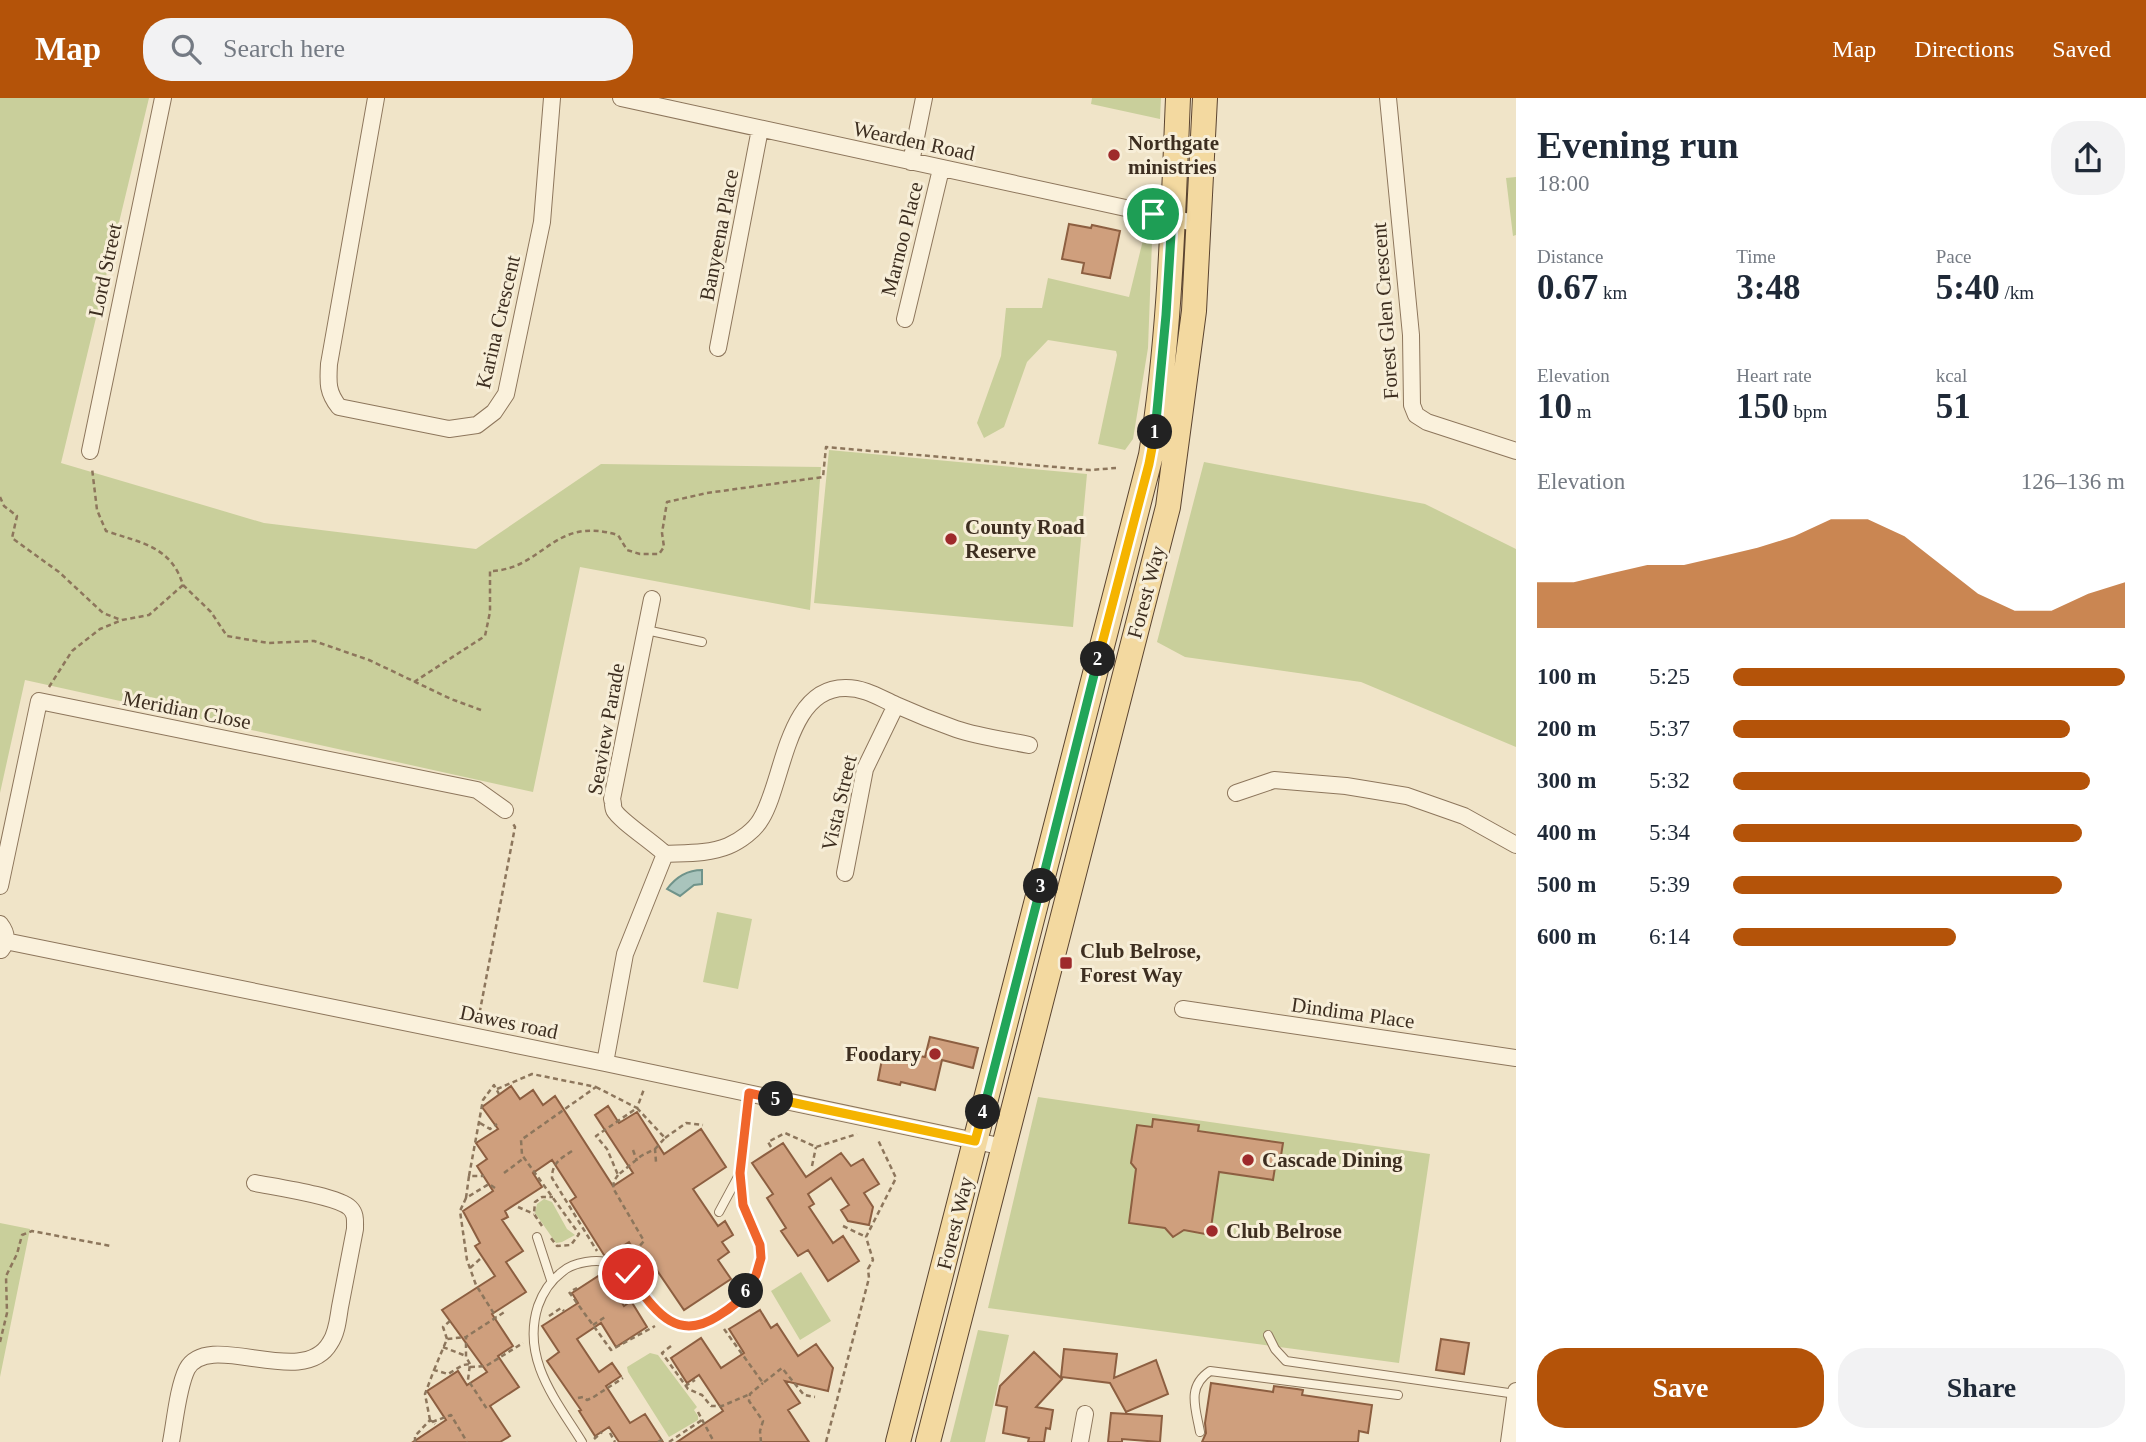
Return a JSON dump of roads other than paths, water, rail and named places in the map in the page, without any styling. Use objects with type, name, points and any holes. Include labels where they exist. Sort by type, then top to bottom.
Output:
[{"type":"main road","name":"Forest Way","points":[[898,1442],[1151,455],[1158,413],[1178,98]]},
{"type":"main road","name":"Forest Way","points":[[928,1442],[1168,507],[1189,351],[1205,98]]},
{"type":"street","name":"Lord Street","points":[[90,451],[163,98]]},
{"type":"street","name":"Karina Crescent","points":[[376,98],[329,364],[330,395],[339,407],[449,429],[477,425],[494,412],[506,394],[542,222],[552,98]]},
{"type":"street","points":[[911,162],[924,98]]},
{"type":"street","name":"Forest Glen Crescent","points":[[1388,98],[1411,335],[1412,405],[1416,415],[1427,422],[1516,451]]},
{"type":"street","name":"Wearden Road","points":[[626,99],[1199,224]]},
{"type":"street","name":"Banyeena Place","points":[[718,348],[760,129]]},
{"type":"street","name":"Marnoo Place","points":[[905,319],[941,169]]},
{"type":"street","name":"Seaview Parade","points":[[652,599],[612,799],[614,809],[622,819],[652,841],[665,855]]},
{"type":"street","points":[[605,1063],[625,954],[665,855],[706,852],[729,846],[760,822],[768,806],[791,735],[802,713],[816,699],[843,688],[876,695],[958,730],[1029,746]]},
{"type":"street","name":"Meridian Close","points":[[0,886],[39,701],[477,790],[505,810]]},
{"type":"street","name":"Vista Street","points":[[845,873],[865,769],[896,705]]},
{"type":"street","points":[[1236,793],[1273,780],[1346,786],[1406,796],[1464,816],[1516,845]]},
{"type":"street","points":[[0,924],[5,930],[3,946]]},
{"type":"street","name":"Dawes road","points":[[3,946],[475,1036],[1004,1147]]},
{"type":"street","name":"Dindima Place","points":[[1183,1009],[1516,1058]]},
{"type":"street","points":[[171,1442],[188,1366],[200,1357],[303,1363],[317,1357],[330,1344],[336,1328],[355,1216],[348,1206],[334,1200],[255,1183]]},
{"type":"street","points":[[1509,1442],[1516,1392]]},
{"type":"street","points":[[1080,1442],[1085,1414]]},
{"type":"lane","points":[[646,630],[702,642]]},
{"type":"lane","points":[[582,1442],[543,1380],[535,1358],[534,1320],[542,1297],[551,1280],[568,1266],[590,1262],[612,1263],[628,1274],[657,1312],[671,1323],[690,1327],[708,1323],[744,1296],[756,1275],[761,1258],[760,1245],[743,1205],[740,1173],[749,1093]]},
{"type":"lane","points":[[719,1212],[740,1173]]},
{"type":"lane","points":[[537,1237],[551,1280]]},
{"type":"lane","points":[[1268,1335],[1275,1349],[1286,1361],[1516,1392]]},
{"type":"lane","points":[[1200,1432],[1193,1404],[1194,1394],[1200,1380],[1210,1371],[1398,1395]]},
{"type":"water","points":[[702,870],[702,884],[694,885],[680,896],[667,889],[682,875]]},
{"type":"place","name":"Northgate ministries","points":[[1114,155]]},
{"type":"place","name":"County Road Reserve","points":[[951,539]]},
{"type":"place","name":"Club Belrose, Forest Way","points":[[1066,963]]},
{"type":"place","name":"Foodary","points":[[935,1054]]},
{"type":"place","name":"Cascade Dining","points":[[1248,1160]]},
{"type":"place","name":"Club Belrose","points":[[1212,1231]]}]
